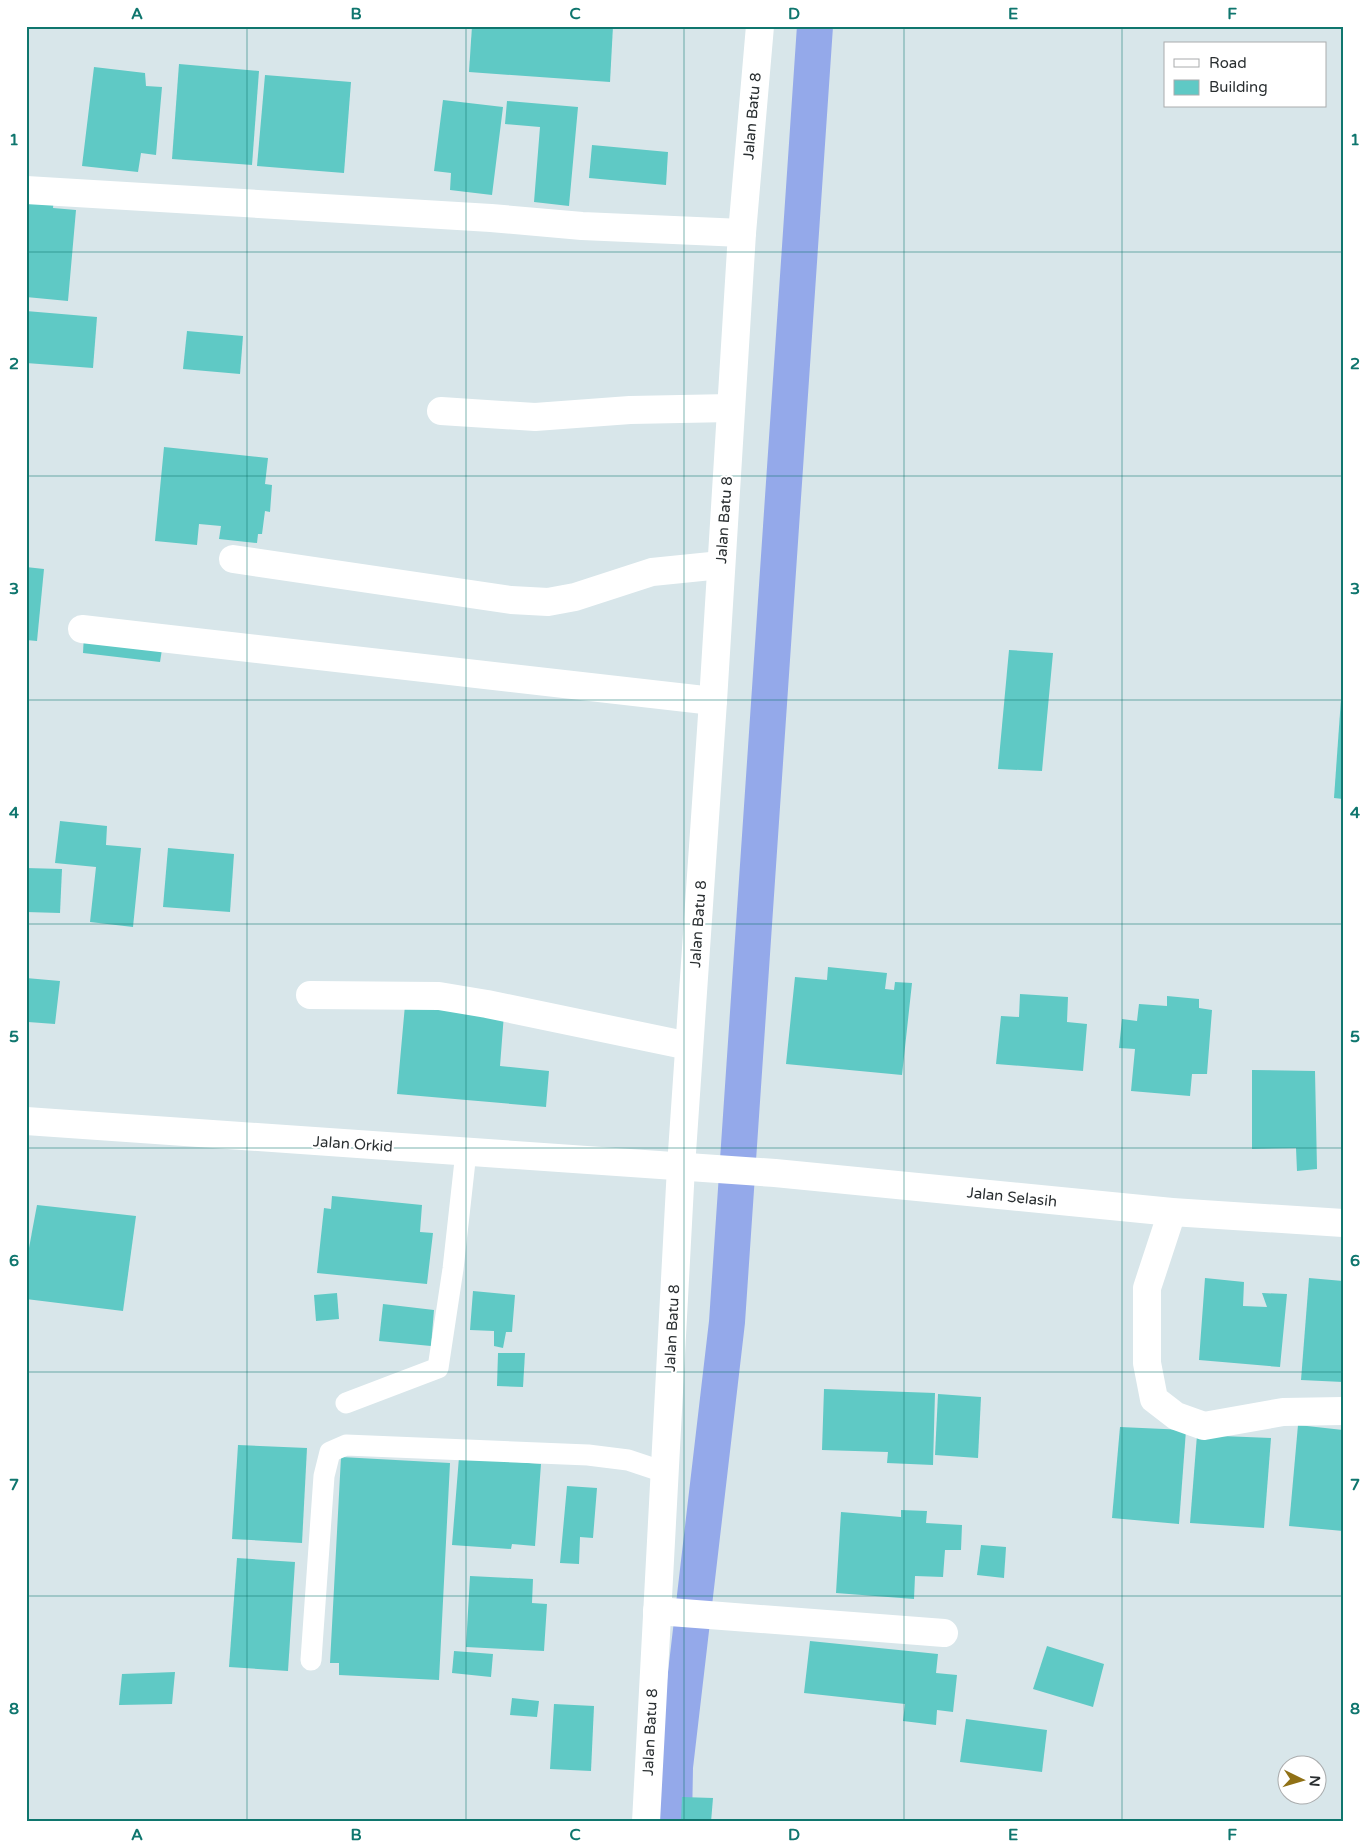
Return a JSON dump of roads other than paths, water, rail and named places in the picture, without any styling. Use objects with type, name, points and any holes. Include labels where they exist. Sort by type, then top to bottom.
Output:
[{"type":"street","name":"Jalan Batu 8","points":[[646,1822],[680,1167],[713,701],[742,233],[760,26]]},
{"type":"street","points":[[26,190],[491,218],[582,226],[742,233]]},
{"type":"street","points":[[441,412],[535,418],[630,410],[731,408]]},
{"type":"street","points":[[233,560],[511,600],[548,602],[575,597],[652,572],[721,565]]},
{"type":"street","points":[[82,629],[713,701]]},
{"type":"street","points":[[310,995],[439,996],[487,1004],[690,1046]]},
{"type":"street","name":"Jalan Orkid","points":[[26,1121],[680,1167]]},
{"type":"street","name":"Jalan Selasih","points":[[680,1167],[775,1173],[1172,1212],[1343,1223]]},
{"type":"street","points":[[1172,1212],[1147,1288],[1147,1363],[1154,1399],[1176,1416],[1204,1426],[1283,1412],[1343,1411]]},
{"type":"street","points":[[657,1611],[944,1632]]},
{"type":"lane","points":[[346,1403],[438,1368],[453,1269],[466,1152]]},
{"type":"lane","points":[[311,1660],[324,1476],[330,1452],[346,1445],[588,1455],[628,1460],[664,1472]]},
{"type":"waterway","points":[[674,1822],[675,1767],[727,1322],[815,26]]}]
